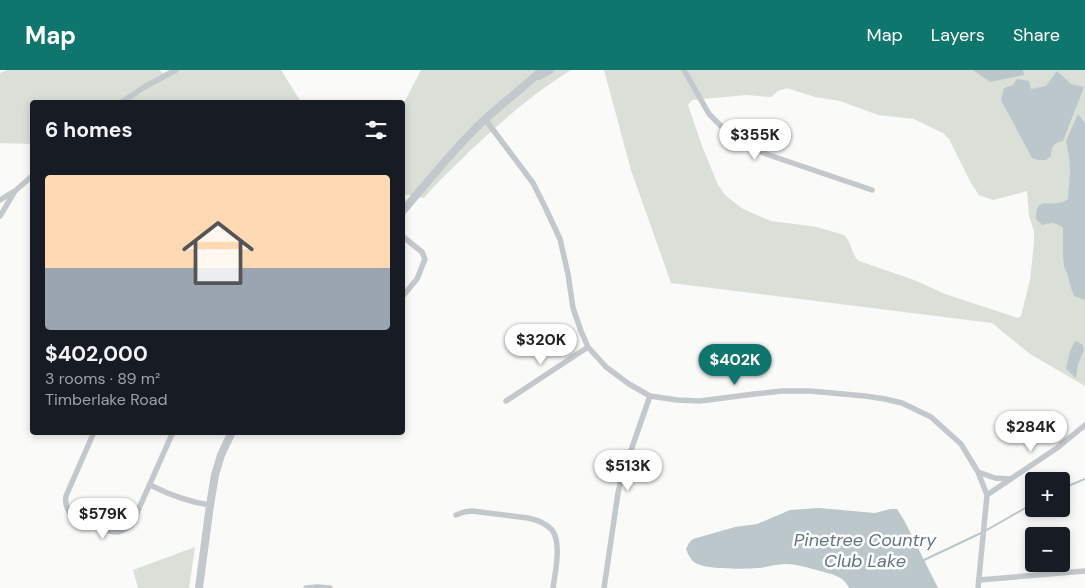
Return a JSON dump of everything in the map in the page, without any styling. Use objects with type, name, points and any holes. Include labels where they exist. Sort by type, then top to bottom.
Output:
[{"type":"street","points":[[125,100],[176,70]]},
{"type":"street","points":[[405,208],[440,167],[485,119],[542,70]]},
{"type":"street","points":[[532,79],[550,70]]},
{"type":"street","points":[[684,70],[709,114],[730,135],[740,142],[766,154],[872,190]]},
{"type":"street","points":[[485,119],[533,183],[550,216],[560,239],[573,308],[588,347],[606,367],[629,384],[650,396],[700,401],[782,391],[810,391],[885,398],[902,403],[931,417],[961,444],[978,472],[987,495],[978,588]]},
{"type":"street","points":[[0,200],[15,191],[30,178]]},
{"type":"street","points":[[0,216],[15,191]]},
{"type":"street","points":[[405,238],[422,252],[425,258],[417,279],[405,293]]},
{"type":"street","points":[[506,401],[588,347]]},
{"type":"street","points":[[604,588],[618,493],[650,396]]},
{"type":"street","points":[[987,495],[1057,448],[1085,425]]},
{"type":"street","points":[[93,435],[66,496],[66,502],[70,511],[87,522],[109,532],[125,530],[132,524],[172,435]]},
{"type":"street","points":[[199,588],[218,462],[231,435]]},
{"type":"street","points":[[978,472],[995,478],[1010,479]]},
{"type":"street","points":[[150,485],[184,500],[210,505]]},
{"type":"street","points":[[456,515],[472,511],[528,518],[548,526],[552,530],[556,541],[556,565],[553,588]]},
{"type":"street","points":[[979,580],[1085,571]]},
{"type":"street","points":[[306,588],[330,588]]},
{"type":"shaded area","points":[[7,70],[159,70],[163,73],[170,70],[281,70],[300,100],[30,100],[30,144],[0,143],[0,73]]},
{"type":"shaded area","points":[[421,70],[571,70],[507,117],[472,149],[424,198],[405,194],[405,101]]},
{"type":"shaded area","points":[[604,70],[1085,70],[1085,386],[1030,354],[992,323],[671,283],[631,170]],"holes":[[[787,88],[815,97],[840,101],[878,115],[914,119],[943,133],[949,139],[979,195],[993,200],[1027,191],[1029,216],[1034,231],[1034,243],[1030,280],[1021,316],[1018,318],[945,294],[914,280],[859,261],[844,235],[817,227],[771,221],[743,209],[726,196],[718,185],[702,146],[688,105],[692,100],[746,95],[771,97],[778,91]]]},
{"type":"shaded area","points":[[195,547],[189,588],[138,588],[133,570]]},
{"type":"water","points":[[973,70],[1023,70],[1024,75],[990,82]]},
{"type":"water","points":[[1057,71],[1071,84],[1084,87],[1063,141],[1054,146],[1051,156],[1046,160],[1038,160],[1032,158],[1001,100],[1004,88],[1013,85],[1017,79],[1029,81],[1031,89],[1046,86]]},
{"type":"water","points":[[1078,114],[1085,123],[1085,300],[1074,296],[1064,266],[1063,228],[1053,223],[1042,225],[1036,219],[1036,212],[1040,205],[1060,203],[1068,199],[1070,171],[1066,141]]},
{"type":"water","points":[[1075,341],[1083,345],[1084,350],[1078,364],[1076,378],[1066,369],[1070,351]]},
{"type":"water","name":"Pinetree Country Club Lake","points":[[819,508],[875,513],[897,509],[938,588],[849,588],[837,576],[790,564],[745,569],[699,565],[693,561],[686,549],[693,539],[735,527],[757,524],[790,510]]},
{"type":"waterway","points":[[1070,485],[1085,479]]},
{"type":"waterway","points":[[985,531],[1025,508]]},
{"type":"waterway","points":[[924,560],[981,533]]}]
